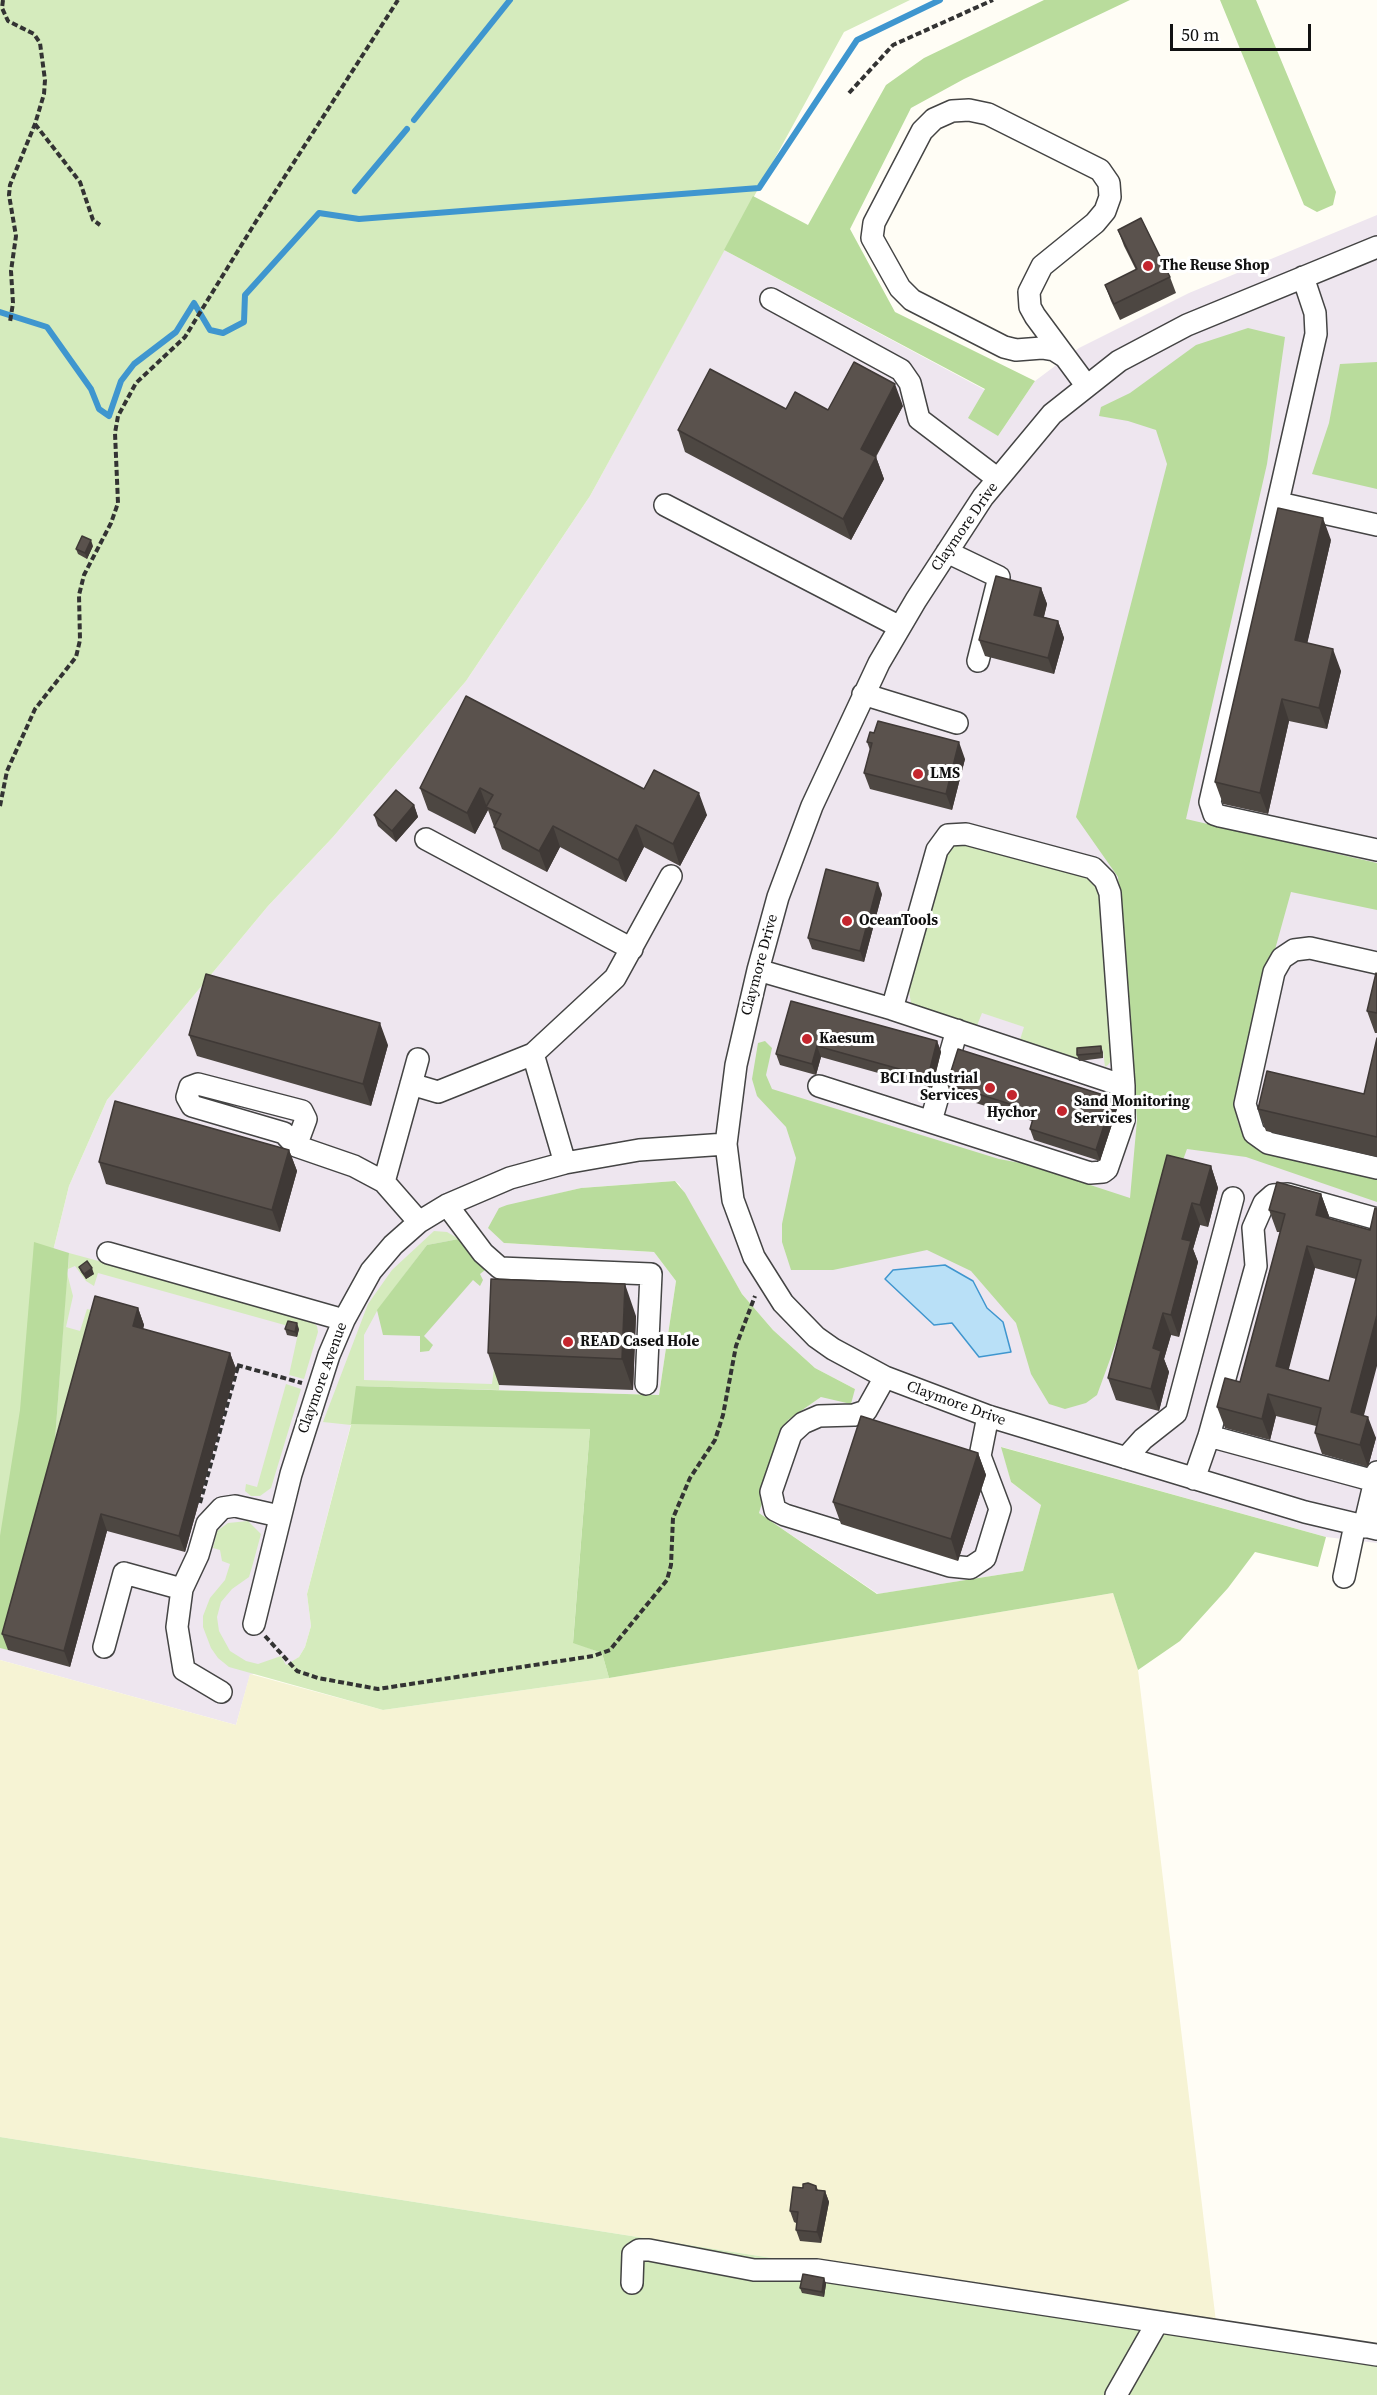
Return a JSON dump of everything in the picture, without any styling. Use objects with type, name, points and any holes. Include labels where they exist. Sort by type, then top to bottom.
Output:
[{"type":"street","points":[[1065,357],[1054,350],[1042,348],[1016,350],[1004,347],[912,300],[900,288],[872,238],[874,223],[922,131],[934,119],[952,111],[969,110],[988,114],[1100,170],[1109,183],[1110,197],[1105,210],[1095,223],[1042,266],[1033,279],[1029,292],[1035,316],[1086,385]]},
{"type":"street","name":"Claymore Drive","points":[[1366,1527],[1194,1479],[988,1416],[885,1377],[816,1337],[783,1303],[768,1282],[738,1220],[729,1182],[726,1144],[736,1065],[758,970],[778,897],[805,824],[863,694],[900,627],[947,552],[998,479],[1037,430],[1086,385],[1119,361],[1158,338],[1377,247]]},
{"type":"street","points":[[1303,277],[1315,314],[1316,334],[1211,795],[1210,808],[1220,816],[1377,850]]},
{"type":"street","points":[[771,299],[901,370],[910,383],[919,419],[998,479]]},
{"type":"street","points":[[1279,503],[1377,525]]},
{"type":"street","points":[[665,505],[900,627]]},
{"type":"street","points":[[947,552],[999,577],[978,661]]},
{"type":"street","points":[[863,694],[957,723]]},
{"type":"street","points":[[819,1086],[1090,1173],[1103,1172],[1110,1163],[1124,1120],[1124,1086],[1108,886],[1101,873],[1085,864],[966,834],[957,833],[943,839],[937,850],[892,1009]]},
{"type":"street","points":[[426,838],[632,949]]},
{"type":"street","points":[[411,1084],[438,1092],[533,1054],[615,978],[671,876]]},
{"type":"street","points":[[1377,963],[1310,948],[1294,950],[1282,958],[1274,972],[1245,1104],[1254,1133],[1268,1143],[1377,1168]]},
{"type":"street","points":[[758,970],[892,1009],[1124,1086]]},
{"type":"street","points":[[931,1121],[957,1030]]},
{"type":"street","points":[[533,1054],[565,1163]]},
{"type":"street","points":[[384,1182],[418,1059]]},
{"type":"street","points":[[296,1146],[306,1119],[302,1111],[198,1084],[190,1087],[187,1097],[192,1106],[284,1133],[296,1146],[354,1166],[384,1182],[419,1222]]},
{"type":"street","name":"Claymore Avenue","points":[[254,1624],[279,1516],[317,1387],[344,1320],[371,1271],[393,1245],[419,1222],[447,1205],[510,1178],[565,1163],[639,1150],[726,1144]]},
{"type":"street","points":[[1194,1479],[1209,1436],[1256,1266],[1253,1228],[1264,1203],[1273,1195],[1288,1194],[1377,1219]]},
{"type":"street","points":[[1126,1458],[1143,1439],[1176,1413],[1233,1198]]},
{"type":"street","points":[[447,1205],[483,1253],[500,1268],[651,1274],[646,1384]]},
{"type":"street","points":[[108,1253],[344,1320]]},
{"type":"street","points":[[885,1377],[866,1411],[854,1415],[819,1416],[803,1424],[791,1434],[771,1492],[775,1510],[939,1562],[970,1568],[985,1558],[1000,1509],[980,1456],[988,1416]]},
{"type":"street","points":[[1209,1436],[1376,1476],[1366,1527],[1344,1577]]},
{"type":"street","points":[[221,1692],[184,1670],[177,1627],[182,1589],[198,1555],[207,1524],[222,1508],[235,1506],[279,1516]]},
{"type":"street","points":[[104,1647],[124,1573],[182,1589]]},
{"type":"street","points":[[633,2283],[633,2254],[639,2250],[649,2250],[754,2270],[817,2270],[1377,2355]]},
{"type":"street","points":[[1116,2395],[1157,2323]]},
{"type":"path","points":[[3,0],[2,8],[8,21],[34,34],[44,56],[44,94],[35,124],[10,185],[9,195],[16,236],[11,271],[13,303],[10,322]]},
{"type":"path","points":[[0,806],[8,771],[30,719],[76,657],[80,639],[79,595],[84,575],[111,523],[118,502],[115,433],[118,416],[136,383],[185,337],[398,0]]},
{"type":"path","points":[[849,93],[893,45],[993,0]]},
{"type":"path","points":[[35,124],[80,182],[93,220],[99,225]]},
{"type":"path","points":[[254,1624],[297,1671],[318,1678],[378,1689],[581,1658],[610,1650],[667,1580],[671,1565],[673,1518],[690,1478],[715,1440],[723,1415],[736,1346],[754,1296],[768,1282]]},
{"type":"path","points":[[228,1363],[317,1387]]},
{"type":"path","points":[[198,1510],[238,1366]]},
{"type":"shaded area","points":[[1377,215],[1377,1543],[1326,1537],[1002,1447],[1011,1482],[1041,1505],[1023,1571],[878,1594],[759,1513],[788,1420],[821,1397],[855,1389],[815,1368],[773,1330],[742,1294],[679,1184],[675,1181],[581,1188],[499,1208],[504,1243],[654,1252],[676,1281],[659,1395],[356,1386],[351,1424],[307,1594],[311,1626],[305,1647],[299,1657],[290,1664],[250,1675],[236,1725],[0,1660],[0,1607],[52,1255],[69,1186],[107,1100],[268,906],[333,837],[466,681],[590,496],[724,250],[985,390],[998,436],[1035,381],[1079,348],[1189,293]]},
{"type":"shaded area","points":[[1113,1593],[1138,1670],[1216,2322],[797,2262],[0,2137],[0,1660],[236,1725],[250,1674],[383,1710],[609,1678]]},
{"type":"green space","points":[[0,0],[910,0],[844,32],[590,496],[466,681],[333,837],[268,906],[107,1100],[69,1186],[52,1255],[0,1607]]},
{"type":"green space","points":[[1044,0],[1130,0],[964,79],[911,108],[850,229],[895,312],[1035,381],[998,436],[968,418],[985,389],[724,250],[753,196],[808,225],[886,85],[924,58]]},
{"type":"green space","points":[[1220,0],[1256,0],[1336,192],[1333,205],[1317,212],[1304,205]]},
{"type":"green space","points":[[1248,328],[1285,337],[1267,464],[1186,819],[1377,863],[1377,910],[1291,892],[1244,1061],[1235,1105],[1238,1123],[1249,1140],[1377,1174],[1377,1202],[1246,1157],[1187,1149],[1097,1395],[1086,1403],[1065,1409],[1049,1404],[1031,1374],[1016,1323],[971,1271],[927,1250],[833,1270],[791,1270],[782,1242],[782,1224],[796,1158],[786,1127],[757,1096],[752,1079],[758,1043],[765,1041],[772,1048],[766,1075],[772,1089],[999,1159],[1026,1164],[1130,1198],[1137,1120],[1118,877],[1076,817],[1167,464],[1156,430],[1128,421],[1099,416],[1101,407],[1130,393],[1196,345]]},
{"type":"green space","points":[[1377,362],[1377,489],[1312,474],[1329,423],[1340,364]]},
{"type":"green space","points":[[958,842],[1082,872],[1099,883],[1113,1058],[1105,1067],[1103,1050],[1078,1052],[1078,1062],[1019,1043],[1024,1027],[982,1013],[976,1028],[915,1007],[911,1003],[909,991],[946,854]]},
{"type":"green space","points":[[675,1181],[685,1193],[742,1294],[773,1330],[815,1368],[855,1389],[851,1404],[821,1397],[788,1420],[759,1513],[877,1594],[1023,1571],[1041,1505],[1011,1482],[1001,1447],[1326,1537],[1318,1567],[1255,1552],[1228,1588],[1180,1641],[1138,1670],[1113,1593],[609,1678],[602,1653],[573,1643],[590,1429],[351,1424],[356,1386],[659,1395],[676,1281],[654,1252],[504,1243],[488,1228],[499,1208],[507,1205],[581,1188]]},
{"type":"green space","points":[[434,1231],[447,1232],[459,1239],[427,1245],[377,1311],[364,1335],[364,1380],[492,1384],[494,1368],[500,1368],[499,1390],[356,1386],[590,1429],[573,1642],[602,1653],[609,1678],[383,1710],[229,1667],[211,1648],[203,1627],[203,1616],[210,1598],[225,1580],[230,1564],[222,1561],[220,1550],[213,1548],[217,1531],[228,1523],[248,1521],[261,1534],[249,1577],[232,1589],[221,1602],[217,1617],[219,1631],[230,1651],[246,1661],[258,1664],[281,1656],[286,1665],[299,1657],[305,1647],[311,1626],[307,1594],[351,1425],[323,1422],[368,1304],[392,1270]]},
{"type":"green space","points":[[459,1239],[485,1270],[480,1274],[483,1280],[480,1286],[473,1280],[424,1336],[433,1345],[429,1351],[420,1352],[420,1336],[383,1335],[377,1310],[427,1245]]},
{"type":"green space","points":[[34,1242],[69,1253],[51,1493],[8,1650],[0,1648],[0,1536],[20,1410]]},
{"type":"green space","points":[[69,1253],[305,1317],[317,1326],[318,1332],[304,1379],[289,1375],[299,1329],[98,1273],[94,1286],[86,1281],[75,1266],[68,1269]]},
{"type":"green space","points":[[67,1273],[73,1296],[66,1327],[80,1331],[87,1309],[95,1311],[52,1482]]},
{"type":"green space","points":[[286,1384],[301,1389],[271,1488],[260,1496],[251,1496],[245,1491],[246,1484],[257,1487]]},
{"type":"green space","points":[[0,2137],[797,2262],[1151,2313],[1109,2395],[0,2395]]},
{"type":"green space","points":[[1175,2316],[1377,2345],[1377,2395],[1128,2395]]},
{"type":"water","points":[[945,1265],[973,1281],[987,1308],[1003,1322],[1011,1352],[979,1357],[952,1323],[934,1325],[885,1279],[893,1270]]},
{"type":"building","points":[[1141,218],[1170,277],[1114,304],[1105,285],[1137,269],[1118,230]]},
{"type":"building","points":[[854,362],[895,384],[861,449],[876,457],[843,519],[678,430],[710,369],[786,409],[795,392],[828,410]]},
{"type":"building","points":[[1278,508],[1323,518],[1295,640],[1333,649],[1319,708],[1282,699],[1260,793],[1215,782]]},
{"type":"building","points":[[82,536],[91,540],[85,553],[76,549]]},
{"type":"building","points":[[996,576],[1041,588],[1034,615],[1058,621],[1048,658],[979,640]]},
{"type":"building","points":[[466,696],[644,789],[654,770],[699,793],[673,844],[636,825],[618,860],[553,826],[539,851],[494,827],[501,814],[486,807],[493,795],[480,788],[467,813],[420,788]]},
{"type":"building","name":"LMS","points":[[878,721],[959,742],[946,794],[864,773],[872,743],[867,742],[870,732],[874,733]]},
{"type":"building","points":[[396,790],[414,805],[392,831],[374,815]]},
{"type":"building","name":"OceanTools","points":[[826,869],[878,883],[860,951],[808,938]]},
{"type":"building","points":[[206,974],[380,1023],[363,1084],[189,1035]]},
{"type":"building","points":[[1377,974],[1377,1013],[1367,1011]]},
{"type":"building","points":[[791,1001],[937,1041],[928,1077],[817,1046],[812,1064],[776,1054]]},
{"type":"building","points":[[1377,1038],[1377,1137],[1258,1109],[1267,1071],[1364,1094]]},
{"type":"building","points":[[1101,1046],[1101,1053],[1077,1055],[1077,1048]]},
{"type":"building","points":[[958,1049],[1113,1098],[1096,1150],[1030,1129],[1035,1112],[947,1084]]},
{"type":"building","points":[[115,1101],[289,1150],[272,1210],[99,1162]]},
{"type":"building","points":[[1167,1155],[1211,1166],[1200,1205],[1192,1203],[1182,1239],[1191,1241],[1171,1315],[1163,1313],[1153,1348],[1161,1351],[1151,1389],[1108,1378]]},
{"type":"building","points":[[1277,1182],[1321,1194],[1316,1215],[1370,1230],[1375,1208],[1377,1209],[1377,1315],[1351,1412],[1368,1417],[1360,1445],[1315,1433],[1321,1408],[1268,1394],[1262,1419],[1217,1407],[1225,1378],[1240,1382],[1285,1214],[1269,1210]],"holes":[[[1307,1246],[1361,1260],[1329,1381],[1276,1366]]]},
{"type":"building","points":[[87,1261],[92,1268],[84,1274],[79,1267]]},
{"type":"building","points":[[491,1279],[625,1284],[622,1359],[488,1353]]},
{"type":"building","points":[[95,1296],[138,1308],[133,1326],[230,1353],[179,1536],[101,1514],[64,1651],[2,1634]]},
{"type":"building","points":[[288,1321],[297,1323],[295,1332],[285,1329]]},
{"type":"building","points":[[861,1416],[978,1453],[951,1539],[833,1502]]},
{"type":"building","points":[[803,2184],[816,2186],[816,2190],[825,2191],[817,2232],[796,2230],[798,2212],[790,2211],[793,2187],[803,2188]]},
{"type":"building","points":[[803,2274],[824,2278],[822,2292],[800,2288]]},
{"type":"waterway","points":[[414,120],[510,0]]},
{"type":"waterway","points":[[0,312],[47,327],[91,389],[99,409],[109,416],[121,381],[134,364],[176,332],[194,303],[210,330],[223,333],[244,322],[245,295],[319,213],[359,219],[759,188],[857,40],[940,0]]},
{"type":"waterway","points":[[355,191],[407,129]]},
{"type":"place","name":"The Reuse Shop","points":[[1148,266]]},
{"type":"place","name":"LMS","points":[[918,774]]},
{"type":"place","name":"OceanTools","points":[[847,921]]},
{"type":"place","name":"Kaesum","points":[[807,1039]]},
{"type":"place","name":"BCI Industrial Services","points":[[990,1088]]},
{"type":"place","name":"Hychor","points":[[1012,1095]]},
{"type":"place","name":"Sand Monitoring Services","points":[[1062,1111]]},
{"type":"place","name":"READ Cased Hole","points":[[568,1342]]}]
